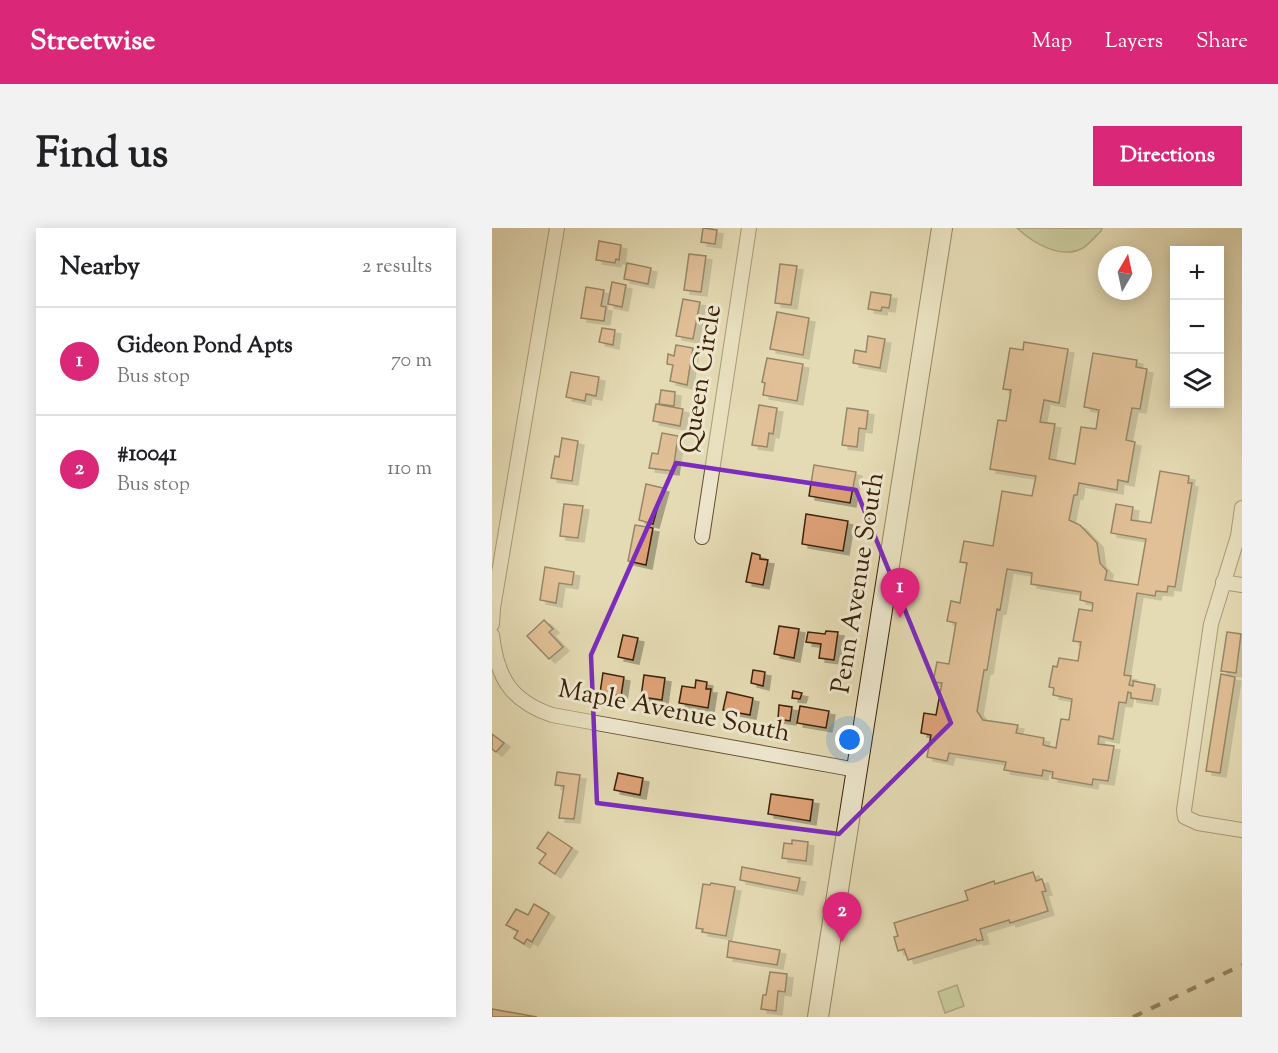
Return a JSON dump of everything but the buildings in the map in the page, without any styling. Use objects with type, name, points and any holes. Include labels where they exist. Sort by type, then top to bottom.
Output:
[{"type":"main road","name":"Penn Avenue South","points":[[818,1017],[942,228]]},
{"type":"street","points":[[492,624],[492,608],[557,228]]},
{"type":"street","name":"Queen Circle","points":[[702,537],[749,228]]},
{"type":"street","points":[[1242,508],[1238,536],[1222,582],[1211,624],[1184,802],[1185,817],[1198,823],[1242,830]]},
{"type":"street","points":[[1222,582],[1242,585]]},
{"type":"street","name":"Maple Avenue South","points":[[492,635],[499,670],[507,686],[520,700],[535,709],[552,715],[857,770]]},
{"type":"highlighted area","points":[[676,463],[856,490],[951,723],[839,834],[597,803],[591,655]]},
{"type":"green space","points":[[1017,228],[1102,228],[1083,248],[1066,252],[1039,244]]},
{"type":"green space","points":[[957,985],[964,1006],[945,1013],[938,992]]},
{"type":"railway","points":[[1133,1017],[1242,965]]},
{"type":"place","name":"Gideon Pond Apts","points":[[900,618]]},
{"type":"place","name":"#10041","points":[[842,942]]}]
